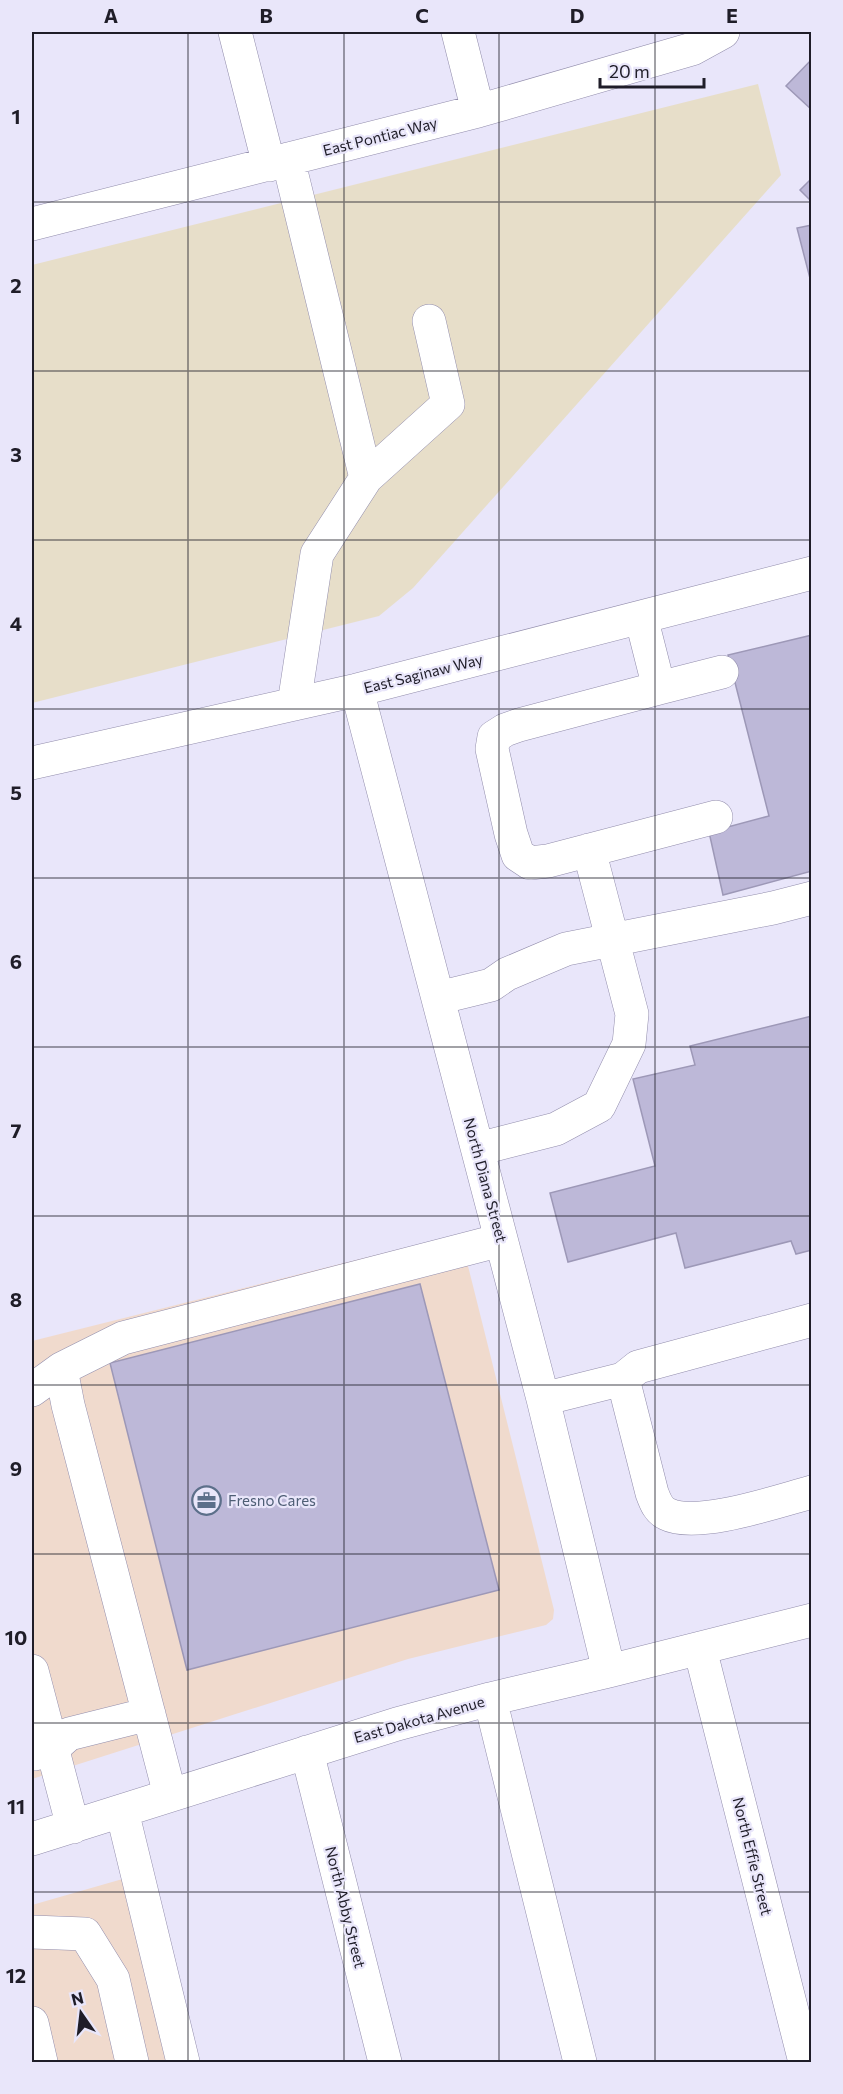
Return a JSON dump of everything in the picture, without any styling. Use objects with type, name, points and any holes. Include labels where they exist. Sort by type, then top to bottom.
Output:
[{"type":"street","points":[[235,32],[278,162],[366,478]]},
{"type":"street","points":[[458,32],[478,111]]},
{"type":"street","name":"East Pontiac Way","points":[[32,224],[478,111],[692,49],[723,32]]},
{"type":"street","points":[[294,704],[317,554],[366,478],[448,404],[429,321]]},
{"type":"street","name":"East Saginaw Way","points":[[32,763],[357,690],[812,573]]},
{"type":"street","points":[[641,616],[658,688]]},
{"type":"street","points":[[716,817],[548,861],[530,863],[518,855],[511,834],[492,749],[494,737],[519,724],[722,672]]},
{"type":"street","name":"North Diana Street","points":[[357,690],[543,1399],[609,1671]]},
{"type":"street","points":[[478,1149],[556,1129],[599,1106],[629,1044],[632,1014],[589,850]]},
{"type":"street","points":[[438,998],[490,985],[507,974],[566,949],[773,908],[812,898]]},
{"type":"street","points":[[32,1390],[62,1369],[123,1338],[501,1240]]},
{"type":"street","points":[[543,1399],[623,1379],[638,1367],[812,1320]]},
{"type":"street","points":[[62,1369],[68,1405],[170,1795]]},
{"type":"street","points":[[623,1379],[652,1493],[657,1506],[666,1514],[682,1518],[707,1519],[812,1492]]},
{"type":"street","name":"East Dakota Avenue","points":[[32,1839],[397,1724],[812,1620]]},
{"type":"street","name":"North Effie Street","points":[[700,1648],[805,2062]]},
{"type":"street","points":[[32,1671],[42,1752],[73,1827]]},
{"type":"street","points":[[490,1699],[580,2062]]},
{"type":"street","points":[[42,1752],[69,1734],[149,1714]]},
{"type":"street","name":"North Abby Street","points":[[307,1752],[385,2062]]},
{"type":"street","points":[[122,1812],[183,2062]]},
{"type":"street","points":[[32,1932],[85,1934],[113,1979],[132,2062]]},
{"type":"street","points":[[32,2024],[41,2062]]},
{"type":"shaded area","points":[[758,84],[781,175],[413,588],[379,616],[32,703],[32,265]]},
{"type":"shaded area","points":[[460,1234],[554,1610],[553,1619],[546,1625],[408,1659],[32,1779],[32,1341]]},
{"type":"shaded area","points":[[126,1878],[172,2062],[32,2062],[32,1905]]},
{"type":"building","points":[[812,59],[812,110],[786,86]]},
{"type":"building","points":[[812,178],[812,202],[800,190]]},
{"type":"building","points":[[812,225],[812,286],[797,228]]},
{"type":"building","points":[[812,635],[812,752],[810,753],[812,759],[812,871],[723,895],[709,832],[769,816],[728,655]]},
{"type":"building","points":[[812,1016],[812,1250],[796,1254],[791,1241],[685,1268],[676,1233],[568,1262],[550,1193],[655,1166],[633,1079],[695,1065],[690,1046]]},
{"type":"building","points":[[420,1284],[499,1590],[187,1670],[110,1363]]},
{"type":"place","name":"Fresno Cares","points":[[207,1500]]}]
